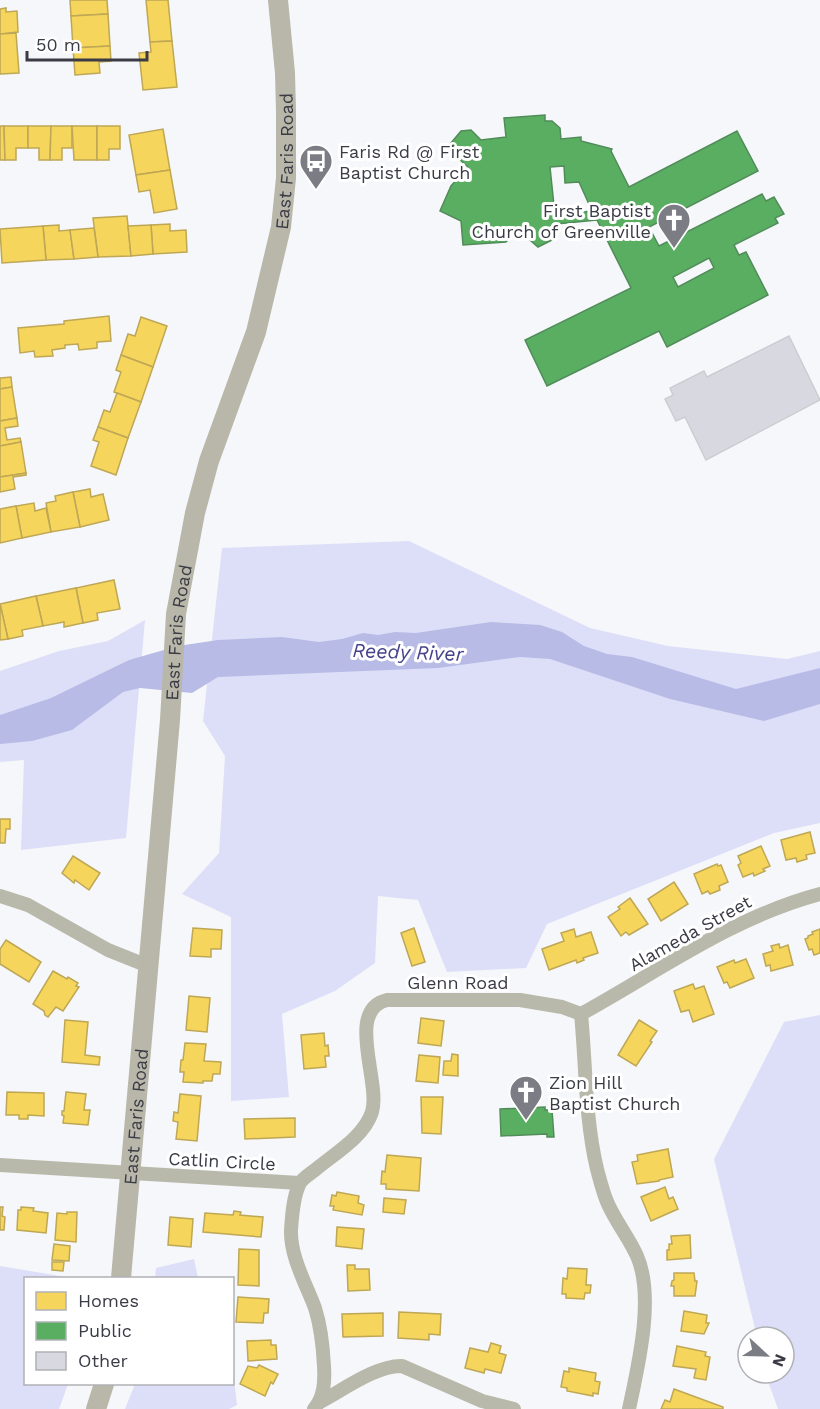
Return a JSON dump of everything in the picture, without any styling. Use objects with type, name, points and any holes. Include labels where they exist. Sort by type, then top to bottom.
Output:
[{"type":"main road","name":"East Faris Road","points":[[121,1277],[170,720],[176,614],[184,563],[206,471],[256,332],[281,227],[286,178],[286,122],[285,73],[278,0]]},
{"type":"main road","points":[[96,1409],[103,1385]]},
{"type":"street","name":"Alameda Street","points":[[581,1014],[703,942],[767,912],[820,894]]},
{"type":"street","points":[[0,896],[28,905],[108,950],[148,966]]},
{"type":"street","name":"Glenn Road","points":[[299,1183],[355,1137],[372,1113],[373,1093],[365,1023],[371,1008],[376,1004],[398,999],[520,1000],[562,1007],[581,1014]]},
{"type":"street","points":[[581,1014],[592,1141],[598,1170],[608,1203],[637,1255],[645,1289],[645,1310],[629,1409]]},
{"type":"street","name":"Catlin Circle","points":[[0,1165],[299,1183]]},
{"type":"street","points":[[299,1183],[291,1232],[297,1261],[316,1310],[323,1341],[325,1381],[317,1405]]},
{"type":"street","points":[[317,1405],[380,1370],[402,1366],[472,1397],[514,1409]]},
{"type":"shaded area","points":[[409,541],[590,628],[668,646],[787,659],[820,651],[820,823],[774,833],[547,924],[526,968],[447,972],[418,900],[378,896],[375,963],[335,991],[282,1014],[289,1097],[231,1101],[231,917],[182,894],[219,853],[225,756],[203,721],[222,548]]},
{"type":"shaded area","points":[[145,620],[126,838],[21,850],[24,760],[0,762],[0,671],[59,651],[108,641]]},
{"type":"shaded area","points":[[820,1015],[820,1409],[778,1409],[769,1385],[796,1385],[796,1325],[754,1325],[714,1159],[784,1022]]},
{"type":"shaded area","points":[[194,1259],[198,1277],[155,1277],[156,1268]]},
{"type":"shaded area","points":[[0,1266],[66,1277],[24,1277],[24,1385],[68,1385],[59,1409],[0,1409]]},
{"type":"shaded area","points":[[234,1380],[237,1405],[229,1409],[125,1409],[135,1385],[234,1385]]},
{"type":"water","name":"Reedy River","points":[[491,622],[540,625],[562,632],[584,646],[607,654],[632,657],[736,689],[820,668],[820,704],[764,721],[670,699],[550,659],[520,657],[438,668],[218,677],[192,693],[140,688],[123,692],[72,730],[32,741],[0,744],[0,715],[51,698],[129,660],[178,646],[218,640],[282,637],[319,642],[363,633],[378,635],[395,632],[416,633]]},
{"type":"building: Homes","points":[[70,0],[107,0],[108,14],[71,16]]},
{"type":"building: Homes","points":[[146,0],[168,0],[172,41],[150,42]]},
{"type":"building: Homes","points":[[6,8],[6,12],[17,11],[18,32],[0,34],[0,9]]},
{"type":"building: Homes","points":[[108,14],[110,46],[73,48],[71,16]]},
{"type":"building: Homes","points":[[16,33],[19,73],[0,74],[0,34]]},
{"type":"building: Homes","points":[[172,41],[177,87],[143,90],[139,53],[151,52],[150,42]]},
{"type":"building: Homes","points":[[110,46],[111,61],[99,62],[100,73],[75,75],[73,48]]},
{"type":"building: Homes","points":[[0,126],[4,126],[5,160],[0,160]]},
{"type":"building: Homes","points":[[4,126],[28,126],[28,148],[16,148],[16,160],[5,160]]},
{"type":"building: Homes","points":[[28,126],[51,126],[50,160],[39,160],[39,148],[28,148]]},
{"type":"building: Homes","points":[[51,126],[72,126],[72,148],[62,148],[62,160],[50,160]]},
{"type":"building: Homes","points":[[72,126],[97,126],[97,160],[74,160]]},
{"type":"building: Homes","points":[[97,126],[120,126],[120,149],[109,149],[109,160],[97,160]]},
{"type":"building: Homes","points":[[163,129],[170,170],[136,175],[129,135]]},
{"type":"building: Homes","points":[[170,170],[177,209],[154,213],[150,190],[139,192],[136,175]]},
{"type":"building: Homes","points":[[127,216],[131,256],[98,257],[93,218]]},
{"type":"building: Homes","points":[[170,224],[170,231],[186,230],[187,252],[153,254],[151,225]]},
{"type":"building: Homes","points":[[59,225],[59,231],[70,230],[74,259],[46,260],[43,226]]},
{"type":"building: Homes","points":[[151,225],[153,254],[131,256],[128,226]]},
{"type":"building: Homes","points":[[43,226],[46,260],[2,263],[0,229]]},
{"type":"building: Homes","points":[[94,228],[98,257],[74,259],[70,230]]},
{"type":"building: Homes","points":[[109,316],[111,341],[97,342],[97,348],[79,350],[78,344],[65,345],[65,348],[52,350],[53,356],[35,357],[34,351],[20,353],[18,328],[64,324],[64,321]]},
{"type":"building: Homes","points":[[141,317],[167,326],[153,367],[121,355],[128,334],[135,336]]},
{"type":"building: Homes","points":[[121,355],[153,367],[141,402],[114,392],[121,372],[116,370]]},
{"type":"building: Homes","points":[[11,377],[12,387],[0,389],[0,378]]},
{"type":"building: Homes","points":[[12,387],[17,418],[0,421],[0,389]]},
{"type":"building: Homes","points":[[117,393],[141,402],[128,438],[98,427],[104,410],[110,412]]},
{"type":"building: Homes","points":[[17,418],[18,426],[5,428],[7,440],[20,438],[21,442],[0,446],[0,421]]},
{"type":"building: Homes","points":[[98,427],[128,438],[116,475],[91,466],[99,442],[93,440]]},
{"type":"building: Homes","points":[[21,442],[26,473],[0,477],[0,446]]},
{"type":"building: Homes","points":[[26,473],[26,475],[13,477],[15,489],[0,492],[0,477]]},
{"type":"building: Homes","points":[[90,489],[91,497],[103,494],[109,520],[80,527],[73,492]]},
{"type":"building: Homes","points":[[73,492],[80,527],[51,532],[46,503],[56,501],[55,496]]},
{"type":"building: Homes","points":[[34,503],[35,511],[46,508],[51,532],[22,538],[16,506]]},
{"type":"building: Homes","points":[[16,506],[22,538],[0,543],[0,509]]},
{"type":"building: Homes","points":[[114,580],[120,609],[97,613],[98,620],[83,623],[76,588]]},
{"type":"building: Homes","points":[[76,588],[83,623],[64,627],[64,622],[43,626],[36,596]]},
{"type":"building: Homes","points":[[36,596],[43,626],[22,630],[23,636],[8,639],[0,604]]},
{"type":"building: Homes","points":[[0,604],[8,639],[0,640]]},
{"type":"building: Homes","points":[[0,819],[10,819],[10,829],[6,829],[5,843],[0,843]]},
{"type":"building: Homes","points":[[810,832],[815,853],[806,855],[807,859],[797,862],[796,858],[786,860],[781,840]]},
{"type":"building: Homes","points":[[761,846],[770,866],[754,876],[753,873],[743,877],[738,865],[741,863],[738,856]]},
{"type":"building: Homes","points":[[73,856],[100,873],[89,890],[75,880],[74,883],[62,873]]},
{"type":"building: Homes","points":[[717,864],[721,865],[728,882],[719,886],[720,890],[702,894],[694,874]]},
{"type":"building: Homes","points":[[674,882],[688,904],[661,921],[648,899]]},
{"type":"building: Homes","points":[[630,898],[648,924],[629,935],[626,932],[621,936],[608,917]]},
{"type":"building: Homes","points":[[193,928],[222,930],[221,949],[211,949],[211,957],[190,956]]},
{"type":"building: Homes","points":[[414,928],[425,962],[412,966],[401,933]]},
{"type":"building: Homes","points":[[574,929],[576,937],[591,932],[598,953],[583,958],[584,960],[577,963],[576,960],[549,970],[542,949],[564,941],[561,933]]},
{"type":"building: Homes","points":[[820,929],[820,953],[814,955],[812,949],[809,950],[805,939],[813,934],[812,932]]},
{"type":"building: Homes","points":[[6,940],[41,962],[29,982],[0,964],[0,949]]},
{"type":"building: Homes","points":[[779,944],[780,948],[788,945],[793,965],[771,971],[770,965],[766,966],[763,954],[773,951],[771,946]]},
{"type":"building: Homes","points":[[746,959],[754,978],[730,988],[727,982],[724,983],[717,967],[734,960],[735,963]]},
{"type":"building: Homes","points":[[53,971],[78,983],[76,986],[79,987],[63,1011],[56,1007],[48,1017],[44,1011],[33,1004]]},
{"type":"building: Homes","points":[[693,984],[695,989],[704,986],[714,1014],[693,1022],[689,1010],[681,1012],[674,991]]},
{"type":"building: Homes","points":[[189,996],[210,998],[207,1032],[186,1030]]},
{"type":"building: Homes","points":[[421,1018],[444,1021],[441,1046],[418,1043]]},
{"type":"building: Homes","points":[[65,1020],[88,1022],[85,1055],[100,1057],[99,1065],[62,1062]]},
{"type":"building: Homes","points":[[639,1020],[657,1031],[636,1066],[618,1055]]},
{"type":"building: Homes","points":[[324,1033],[329,1056],[325,1056],[326,1067],[304,1069],[301,1035]]},
{"type":"building: Homes","points":[[185,1043],[206,1044],[204,1061],[221,1062],[220,1074],[213,1074],[212,1081],[203,1081],[203,1083],[183,1082],[184,1072],[180,1072]]},
{"type":"building: Homes","points":[[452,1054],[458,1055],[458,1076],[443,1075],[444,1061],[451,1061]]},
{"type":"building: Homes","points":[[419,1055],[440,1057],[438,1083],[416,1081]]},
{"type":"building: Homes","points":[[7,1092],[44,1093],[44,1116],[28,1115],[28,1119],[19,1119],[19,1115],[6,1115]]},
{"type":"building: Homes","points":[[66,1092],[86,1094],[84,1110],[90,1110],[88,1125],[63,1123],[62,1111],[64,1111]]},
{"type":"building: Homes","points":[[180,1094],[201,1096],[197,1141],[176,1139],[178,1122],[173,1121],[174,1112],[178,1113]]},
{"type":"building: Homes","points":[[421,1097],[443,1097],[441,1134],[422,1133]]},
{"type":"building: Homes","points":[[295,1118],[295,1137],[245,1139],[244,1119]]},
{"type":"building: Homes","points":[[668,1149],[673,1177],[637,1184],[632,1162],[638,1161],[637,1155]]},
{"type":"building: Homes","points":[[387,1155],[421,1158],[419,1191],[386,1189],[386,1184],[381,1184]]},
{"type":"building: Homes","points":[[665,1187],[669,1199],[673,1197],[678,1209],[651,1221],[641,1197]]},
{"type":"building: Homes","points":[[337,1192],[359,1196],[358,1203],[364,1205],[362,1215],[333,1210],[334,1206],[330,1206],[332,1195],[336,1196]]},
{"type":"building: Homes","points":[[384,1198],[406,1200],[404,1214],[383,1212]]},
{"type":"building: Homes","points":[[0,1207],[3,1207],[2,1216],[5,1217],[4,1230],[0,1230]]},
{"type":"building: Homes","points":[[21,1207],[34,1208],[33,1211],[48,1213],[46,1233],[17,1230],[18,1210],[21,1210]]},
{"type":"building: Homes","points":[[234,1211],[241,1212],[240,1215],[263,1217],[261,1237],[203,1232],[205,1213],[233,1215]]},
{"type":"building: Homes","points":[[67,1212],[77,1212],[76,1242],[55,1240],[57,1213],[67,1214]]},
{"type":"building: Homes","points":[[170,1217],[193,1219],[191,1247],[168,1245]]},
{"type":"building: Homes","points":[[337,1227],[364,1229],[362,1249],[336,1246]]},
{"type":"building: Homes","points":[[690,1235],[691,1258],[667,1260],[667,1250],[669,1250],[669,1244],[672,1244],[671,1236]]},
{"type":"building: Homes","points":[[54,1244],[70,1246],[69,1261],[52,1260]]},
{"type":"building: Homes","points":[[239,1249],[259,1250],[259,1286],[238,1285]]},
{"type":"building: Homes","points":[[52,1262],[64,1262],[63,1271],[52,1270]]},
{"type":"building: Homes","points":[[347,1265],[355,1265],[355,1269],[369,1269],[370,1290],[348,1291]]},
{"type":"building: Homes","points":[[568,1268],[587,1269],[586,1285],[591,1285],[590,1293],[585,1293],[584,1299],[566,1298],[566,1294],[562,1294],[563,1278],[567,1279]]},
{"type":"building: Homes","points":[[674,1273],[694,1273],[695,1281],[697,1281],[695,1296],[674,1296],[674,1286],[671,1286]]},
{"type":"building: Homes","points":[[238,1297],[269,1299],[268,1313],[264,1313],[263,1323],[236,1322]]},
{"type":"building: Homes","points":[[684,1311],[707,1315],[706,1323],[709,1323],[704,1334],[681,1331]]},
{"type":"building: Homes","points":[[399,1312],[441,1314],[440,1335],[429,1334],[429,1340],[398,1338]]},
{"type":"building: Homes","points":[[383,1313],[383,1336],[343,1337],[342,1314]]},
{"type":"building: Homes","points":[[271,1340],[271,1345],[276,1345],[277,1359],[248,1361],[247,1341]]},
{"type":"building: Homes","points":[[491,1343],[501,1346],[499,1353],[506,1355],[501,1373],[485,1369],[484,1373],[465,1368],[470,1348],[488,1352]]},
{"type":"building: Homes","points":[[677,1346],[706,1352],[705,1356],[710,1357],[706,1380],[694,1378],[696,1369],[673,1366]]},
{"type":"building: Homes","points":[[259,1365],[278,1374],[273,1384],[271,1382],[265,1396],[240,1384],[248,1366],[257,1368]]},
{"type":"building: Homes","points":[[569,1368],[596,1373],[595,1381],[600,1382],[598,1394],[593,1393],[593,1396],[567,1391],[567,1388],[561,1387],[564,1371],[569,1372]]},
{"type":"building: Homes","points":[[674,1389],[723,1407],[723,1409],[661,1409],[665,1400],[670,1402]]},
{"type":"building: Public","name":"First Baptist Church of Greenville","points":[[545,115],[545,121],[552,121],[560,128],[561,139],[581,137],[581,141],[612,149],[629,187],[737,131],[758,171],[649,227],[659,246],[762,194],[766,201],[774,197],[784,214],[775,218],[778,223],[734,245],[739,255],[746,252],[768,295],[667,347],[659,331],[547,386],[525,340],[631,288],[597,220],[556,224],[556,238],[538,247],[523,234],[512,235],[506,242],[463,245],[461,221],[440,211],[451,186],[468,167],[452,153],[451,143],[461,131],[471,130],[481,140],[506,137],[504,118]],"holes":[[[564,166],[565,183],[579,182],[592,211],[555,215],[550,167]],[[709,258],[714,268],[678,287],[673,277]]]},
{"type":"building: Public","name":"Zion Hill Baptist Church","points":[[545,1107],[545,1110],[552,1110],[554,1137],[547,1137],[547,1134],[501,1136],[500,1109]]},
{"type":"building: Other","points":[[789,336],[820,400],[706,460],[685,417],[676,421],[665,399],[673,395],[670,388],[704,371],[707,377]]},
{"type":"place","name":"Faris Rd @ First Baptist Church","points":[[316,190]]},
{"type":"place","name":"First Baptist Church of Greenville","points":[[674,249]]},
{"type":"place","name":"Zion Hill Baptist Church","points":[[526,1121]]}]
